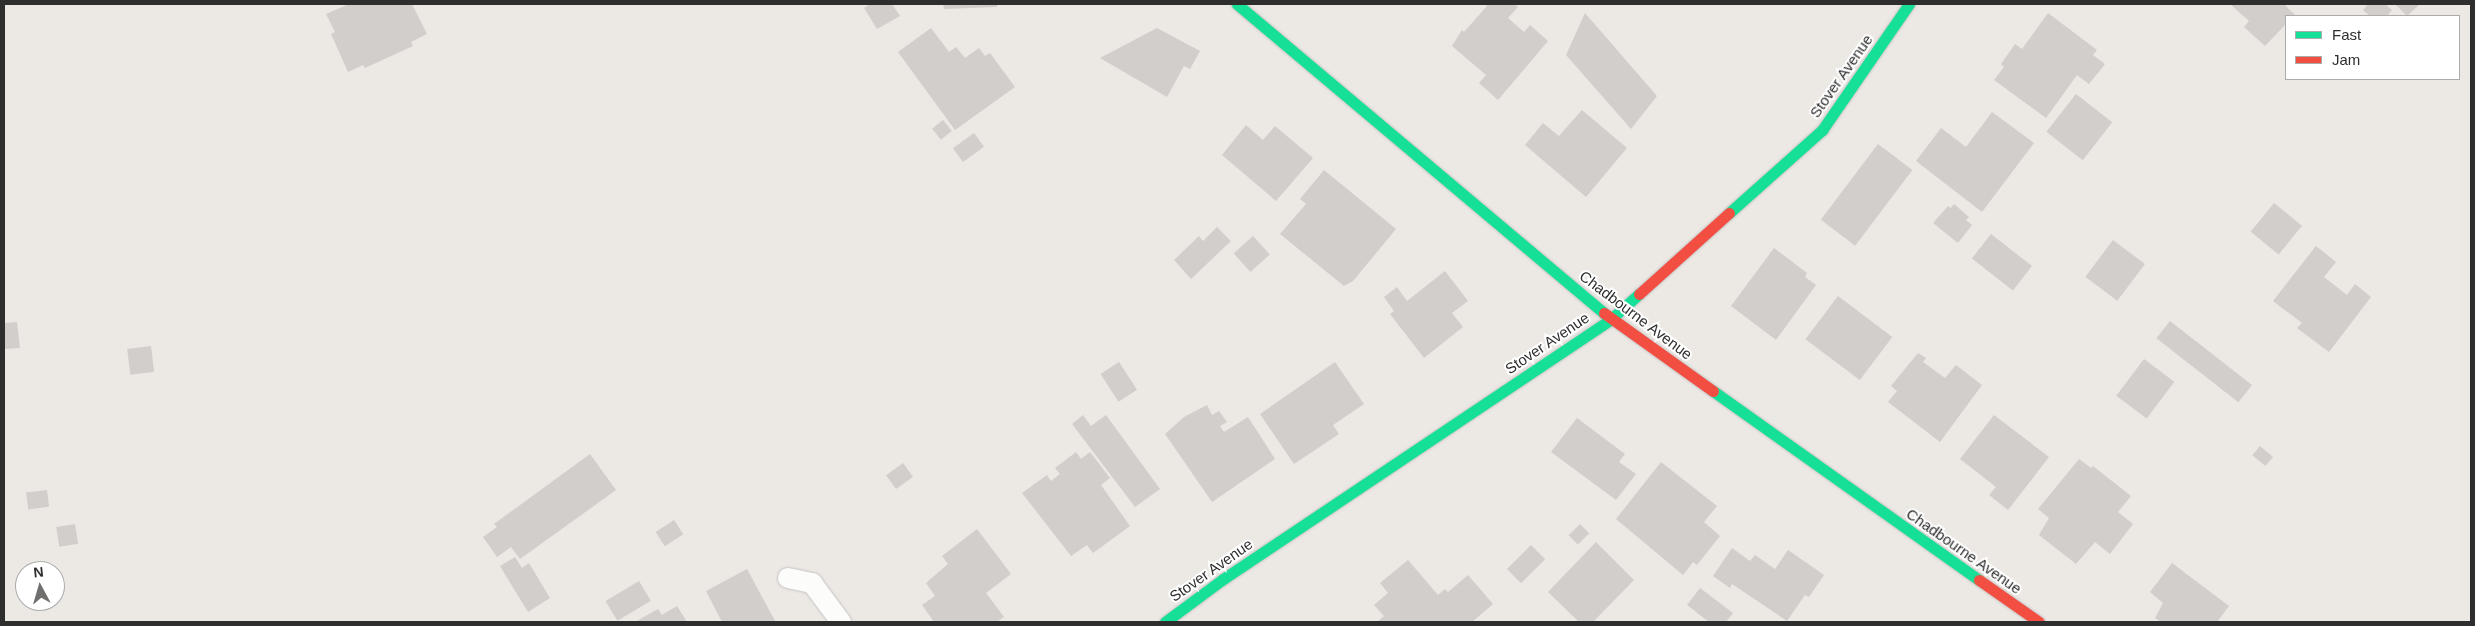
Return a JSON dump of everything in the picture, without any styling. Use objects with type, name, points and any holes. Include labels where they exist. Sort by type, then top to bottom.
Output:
[{"type":"street","name":"Chadbourne Avenue","points":[[1238,4],[1611,319],[2039,622]]},
{"type":"street","name":"Stover Avenue","points":[[1165,622],[1231,574],[1611,319],[1822,130],[1909,4]]},
{"type":"lane","points":[[788,578],[812,583],[841,622]]},
{"type":"building","points":[[349,4],[412,4],[427,34],[411,42],[413,46],[365,68],[363,65],[348,72],[331,34],[335,32],[326,14]]},
{"type":"building","points":[[870,4],[892,4],[900,16],[877,29],[864,8]]},
{"type":"building","points":[[943,4],[997,4],[997,7],[944,9]]},
{"type":"building","points":[[1485,4],[1514,4],[1518,7],[1508,18],[1524,32],[1530,25],[1548,41],[1498,100],[1479,83],[1486,75],[1452,46],[1462,30],[1464,32],[1487,6]]},
{"type":"building","points":[[2230,4],[2284,4],[2295,15],[2285,15],[2285,25],[2265,46],[2244,27],[2249,21]]},
{"type":"building","points":[[2368,4],[2385,4],[2392,10],[2388,15],[2369,15],[2363,10]]},
{"type":"building","points":[[2395,4],[2420,4],[2408,15]]},
{"type":"building","points":[[1585,13],[1657,96],[1631,129],[1566,55]]},
{"type":"building","points":[[2048,13],[2097,50],[2093,55],[2105,64],[2089,84],[2077,75],[2046,118],[1994,80],[2004,67],[2001,64],[2015,44],[2022,49]]},
{"type":"building","points":[[931,28],[949,52],[956,47],[965,58],[979,48],[985,56],[990,53],[1015,87],[955,130],[898,52]]},
{"type":"building","points":[[1157,28],[1200,51],[1190,69],[1184,66],[1167,97],[1100,58]]},
{"type":"building","points":[[2076,94],[2112,122],[2083,160],[2046,132]]},
{"type":"building","points":[[1582,110],[1627,148],[1586,197],[1525,145],[1543,123],[1559,136]]},
{"type":"building","points":[[1992,112],[2034,143],[1982,212],[1916,161],[1941,128],[1966,147]]},
{"type":"building","points":[[943,120],[952,131],[941,140],[932,129]]},
{"type":"building","points":[[1246,125],[1263,140],[1275,126],[1313,158],[1276,201],[1222,155]]},
{"type":"building","points":[[974,133],[984,147],[963,162],[953,148]]},
{"type":"building","points":[[1878,144],[1912,170],[1855,246],[1821,220]]},
{"type":"building","points":[[1324,170],[1396,229],[1353,281],[1344,286],[1280,234],[1306,204],[1300,199]]},
{"type":"building","points":[[2274,203],[2302,226],[2279,254],[2251,232]]},
{"type":"building","points":[[1954,204],[1969,217],[1966,220],[1972,225],[1958,243],[1933,223],[1948,206],[1951,208]]},
{"type":"building","points":[[1217,227],[1231,241],[1191,279],[1174,260],[1199,236],[1203,241]]},
{"type":"building","points":[[1991,234],[2032,266],[2013,290],[1972,258]]},
{"type":"building","points":[[1253,236],[1270,255],[1250,272],[1234,253]]},
{"type":"building","points":[[2113,240],[2145,264],[2117,301],[2085,277]]},
{"type":"building","points":[[2316,246],[2336,262],[2324,277],[2347,295],[2355,284],[2371,297],[2329,352],[2297,328],[2302,323],[2273,301]]},
{"type":"building","points":[[1774,248],[1807,273],[1805,277],[1816,285],[1776,340],[1731,306]]},
{"type":"building","points":[[1445,271],[1468,301],[1452,313],[1463,327],[1424,358],[1390,314],[1394,311],[1384,297],[1397,287],[1407,301]]},
{"type":"building","points":[[1838,296],[1892,337],[1860,380],[1806,339]]},
{"type":"building","points":[[2170,321],[2252,385],[2238,402],[2156,338]]},
{"type":"building","points":[[17,322],[20,348],[4,349],[4,323]]},
{"type":"building","points":[[151,346],[154,372],[130,375],[127,349]]},
{"type":"building","points":[[1918,353],[1926,358],[1923,362],[1945,378],[1956,365],[1982,385],[1940,442],[1888,402],[1897,391],[1891,386]]},
{"type":"building","points":[[2144,359],[2174,382],[2147,419],[2116,396]]},
{"type":"building","points":[[1119,362],[1137,390],[1119,402],[1101,374]]},
{"type":"building","points":[[1335,362],[1364,404],[1333,425],[1339,434],[1294,464],[1260,414]]},
{"type":"building","points":[[1207,405],[1212,415],[1219,411],[1227,422],[1220,426],[1224,432],[1248,417],[1275,459],[1212,502],[1165,434],[1184,417]]},
{"type":"building","points":[[1083,415],[1091,426],[1106,415],[1160,489],[1135,507],[1072,424]]},
{"type":"building","points":[[1994,415],[2049,457],[2008,510],[1989,495],[1996,487],[1960,459]]},
{"type":"building","points":[[1577,418],[1625,454],[1619,462],[1636,474],[1616,500],[1551,452]]},
{"type":"building","points":[[2260,446],[2273,457],[2265,466],[2252,455]]},
{"type":"building","points":[[1076,452],[1081,459],[1090,452],[1110,478],[1101,485],[1130,526],[1093,553],[1087,545],[1071,556],[1022,493],[1047,475],[1051,481],[1060,474],[1055,468]]},
{"type":"building","points":[[590,454],[616,490],[520,559],[511,547],[497,557],[483,537],[497,527],[494,524]]},
{"type":"building","points":[[2079,459],[2091,468],[2093,466],[2131,496],[2118,512],[2133,524],[2110,554],[2095,542],[2076,564],[2039,535],[2049,518],[2038,509]]},
{"type":"building","points":[[1661,462],[1717,506],[1704,522],[1720,536],[1697,565],[1693,562],[1683,575],[1616,519]]},
{"type":"building","points":[[903,463],[913,477],[896,489],[886,475]]},
{"type":"building","points":[[47,490],[49,507],[28,509],[26,493]]},
{"type":"building","points":[[674,520],[683,534],[665,546],[656,532]]},
{"type":"building","points":[[75,524],[78,544],[59,547],[56,527]]},
{"type":"building","points":[[1580,524],[1589,533],[1578,545],[1569,535]]},
{"type":"building","points":[[977,529],[1011,574],[986,593],[1004,617],[997,622],[934,622],[922,605],[935,596],[926,583],[948,564],[942,556]]},
{"type":"building","points":[[1596,542],[1634,580],[1593,622],[1579,622],[1548,592]]},
{"type":"building","points":[[1531,545],[1545,559],[1521,583],[1507,569]]},
{"type":"building","points":[[1732,548],[1750,561],[1755,555],[1775,569],[1788,550],[1824,575],[1809,597],[1805,595],[1787,621],[1732,584],[1730,588],[1713,576]]},
{"type":"building","points":[[515,557],[522,568],[529,563],[550,598],[528,612],[500,566]]},
{"type":"building","points":[[1408,560],[1438,595],[1445,589],[1448,592],[1468,575],[1493,604],[1472,622],[1377,622],[1384,616],[1374,605],[1388,593],[1380,583]]},
{"type":"building","points":[[2172,563],[2229,606],[2217,622],[2161,622],[2155,618],[2163,603],[2150,592]]},
{"type":"building","points":[[747,569],[775,621],[722,622],[706,591]]},
{"type":"building","points":[[639,581],[651,601],[617,621],[606,601]]},
{"type":"building","points":[[1700,588],[1733,613],[1726,622],[1709,622],[1687,605]]},
{"type":"building","points":[[677,606],[687,622],[635,622],[658,609],[662,615]]},
{"type":"traffic: fast","points":[[1237,4],[1604,313]]},
{"type":"traffic: fast","points":[[1729,213],[1822,130],[1909,4]]},
{"type":"traffic: fast","points":[[1165,622],[1223,579],[1611,319],[1639,294]]},
{"type":"traffic: fast","points":[[1713,391],[1979,580]]},
{"type":"traffic: jam","points":[[1639,294],[1729,213]]},
{"type":"traffic: jam","points":[[1604,313],[1713,391]]},
{"type":"traffic: jam","points":[[1979,580],[2039,622]]}]
